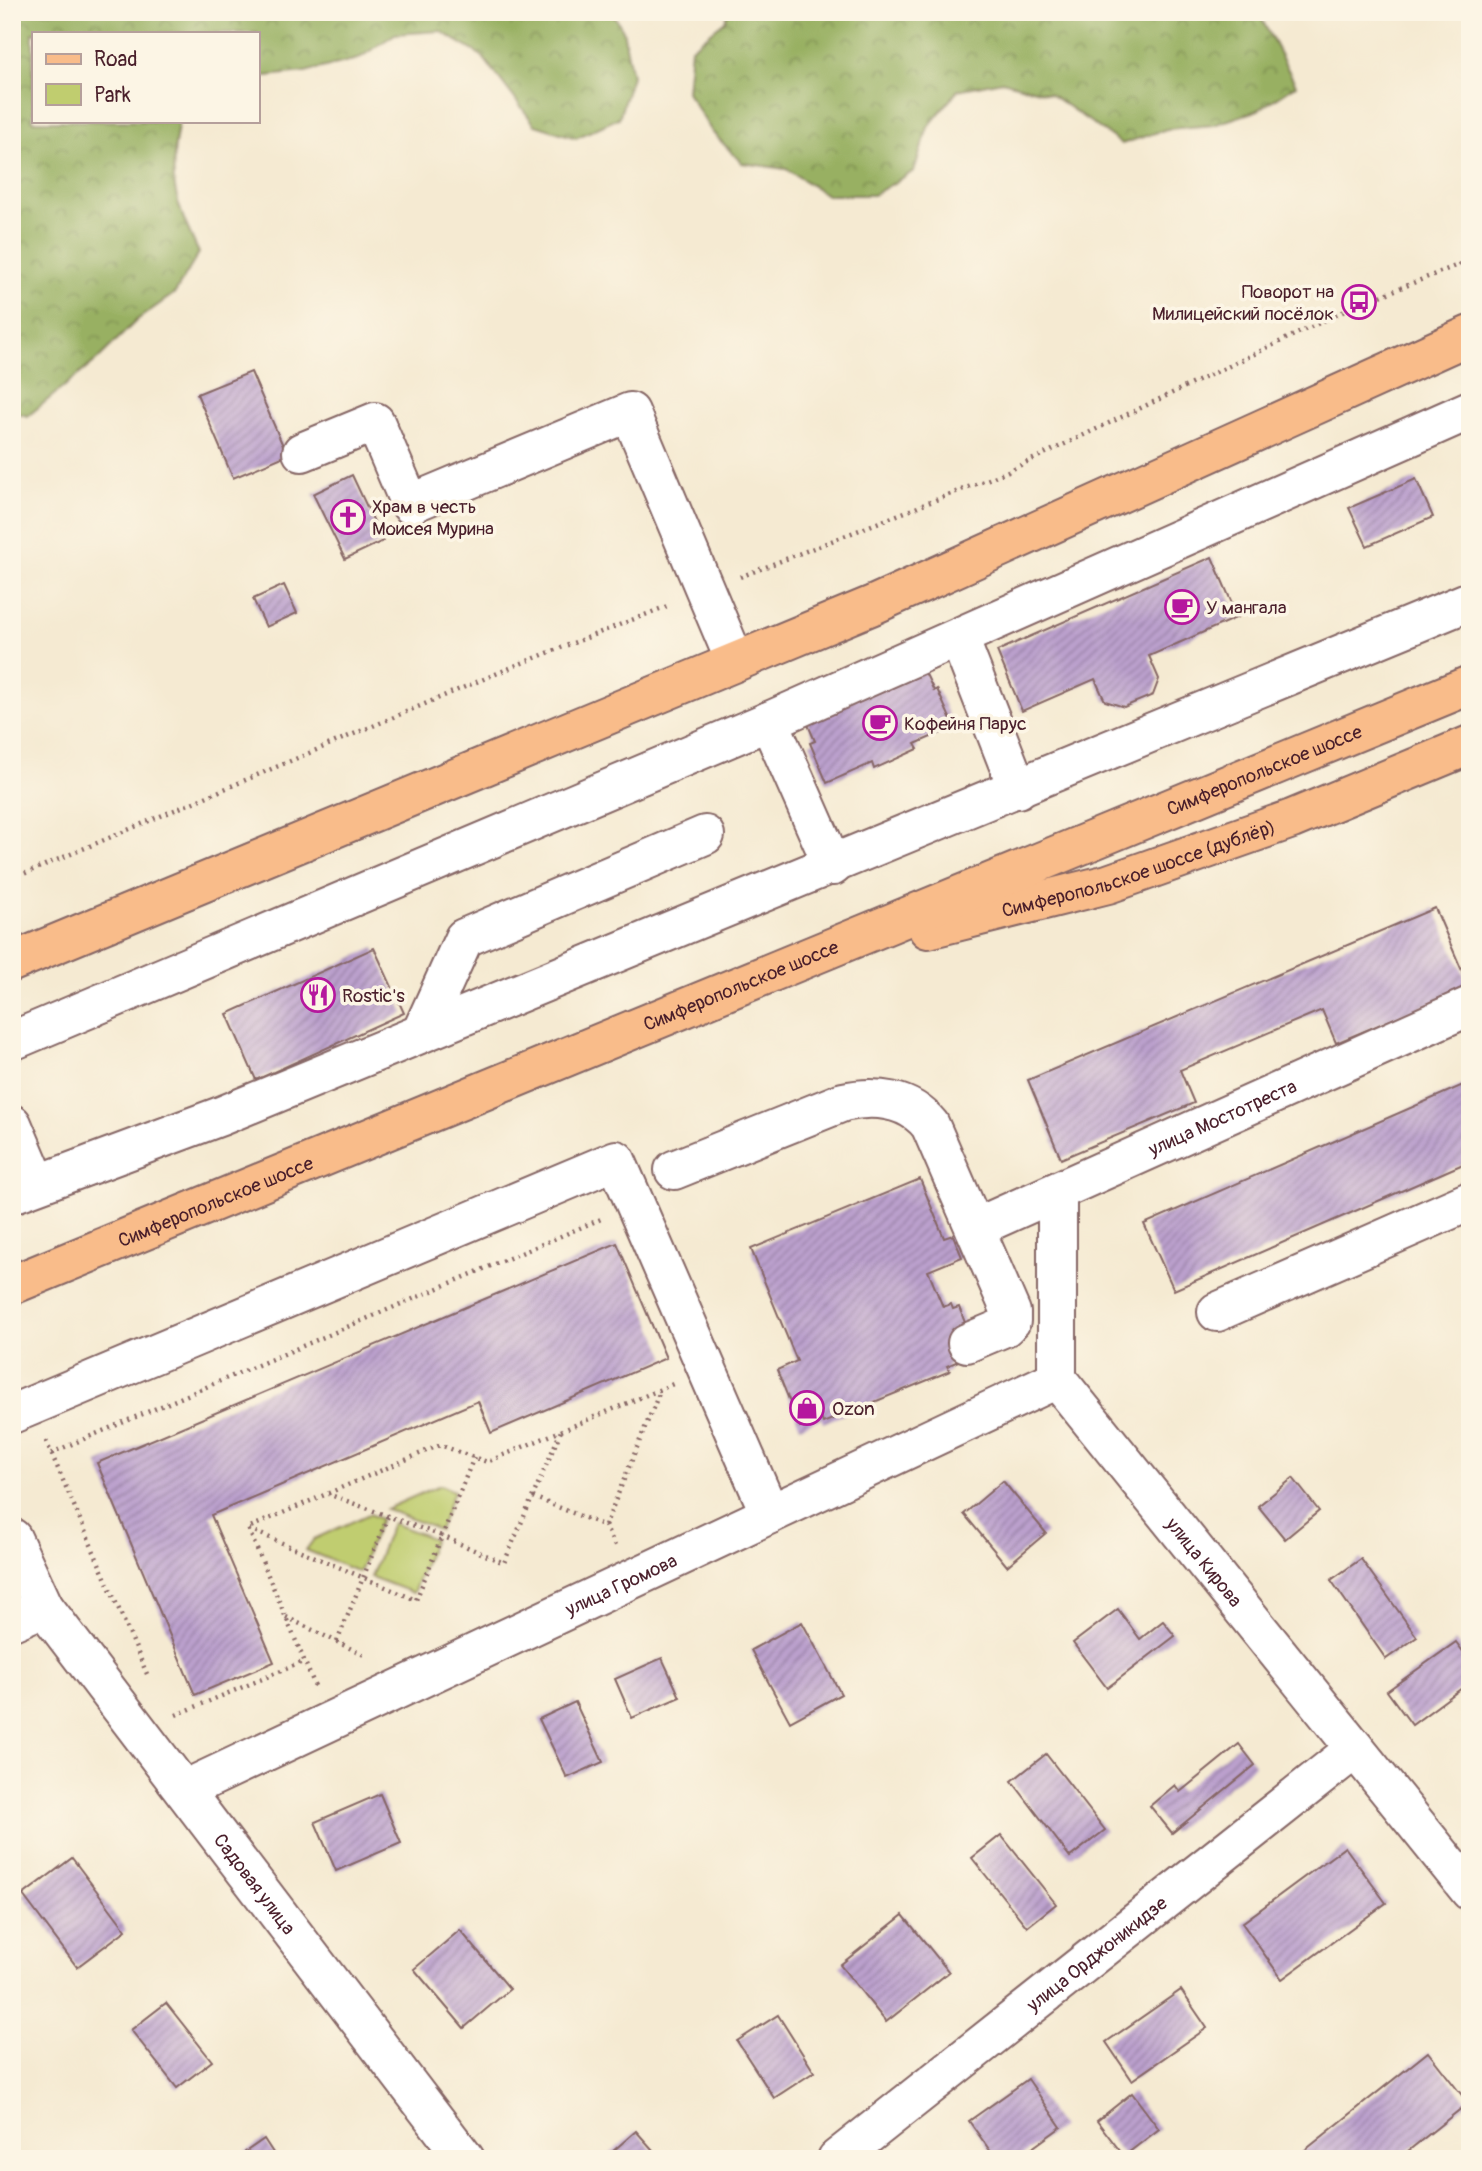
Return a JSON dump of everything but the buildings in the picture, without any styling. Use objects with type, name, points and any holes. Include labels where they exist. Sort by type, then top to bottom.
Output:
[{"type":"main road","points":[[12,962],[873,605],[1248,433],[1470,335]]},
{"type":"main road","name":"Симферопольское шоссе","points":[[12,1285],[1470,685]]},
{"type":"main road","name":"Симферопольское шоссе (дублёр)","points":[[797,962],[1108,884],[1292,819],[1470,745]]},
{"type":"street","points":[[12,1041],[769,721],[1470,410]]},
{"type":"street","points":[[302,452],[375,422],[410,505],[630,412],[735,661]]},
{"type":"street","points":[[12,1124],[25,1189],[221,1116],[422,1031],[833,866],[1470,601]]},
{"type":"street","points":[[959,638],[1018,789]]},
{"type":"street","points":[[769,721],[833,866]]},
{"type":"street","points":[[422,1031],[464,938],[705,835]]},
{"type":"street","name":"улица Мостотреста","points":[[975,1228],[1470,1006]]},
{"type":"street","points":[[674,1170],[843,1102],[869,1099],[904,1103],[919,1111],[930,1125],[1011,1312],[1011,1321],[1005,1327],[967,1343]]},
{"type":"street","points":[[21,1410],[616,1160],[770,1514]]},
{"type":"street","points":[[1057,1192],[1057,1379]]},
{"type":"street","points":[[1217,1312],[1470,1201]]},
{"type":"street","name":"улица Громова","points":[[184,1790],[1057,1379]]},
{"type":"street","name":"улица Кирова","points":[[1057,1379],[1470,1891]]},
{"type":"street","name":"Садовая улица","points":[[12,1538],[28,1614],[184,1790],[465,2159]]},
{"type":"street","name":"улица Орджоникидзе","points":[[837,2159],[1355,1749]]},
{"type":"path","points":[[51,1453],[635,1204]]},
{"type":"path","points":[[248,1528],[440,1445],[487,1462],[680,1381]]},
{"type":"path","points":[[605,1526],[661,1389]]},
{"type":"path","points":[[21,1410],[51,1453],[150,1681]]},
{"type":"path","points":[[328,1494],[442,1536],[504,1563],[561,1431]]},
{"type":"path","points":[[248,1528],[416,1600],[474,1457]]},
{"type":"path","points":[[533,1497],[605,1526],[632,1579]]},
{"type":"path","points":[[337,1642],[388,1516]]},
{"type":"path","points":[[248,1528],[330,1721]]},
{"type":"path","points":[[286,1617],[366,1656]]},
{"type":"path","points":[[167,1719],[304,1661]]},
{"type":"green space","points":[[12,12],[612,12],[623,30],[632,76],[619,118],[576,138],[535,125],[482,56],[440,31],[395,34],[358,59],[305,72],[259,77],[259,32],[32,32],[32,122],[179,122],[173,174],[175,189],[199,253],[175,293],[137,320],[98,359],[28,416],[12,412]]},
{"type":"green space","points":[[728,12],[1258,12],[1296,85],[1258,110],[1214,125],[1167,129],[1122,144],[1050,94],[1002,81],[958,90],[928,127],[914,171],[873,195],[827,195],[786,169],[742,163],[712,132],[687,92],[691,48],[725,21]]},
{"type":"green space","points":[[440,1485],[454,1491],[439,1530],[386,1509]]},
{"type":"green space","points":[[369,1514],[381,1519],[359,1572],[306,1550],[314,1539]]},
{"type":"green space","points":[[392,1523],[434,1539],[413,1593],[371,1577]]},
{"type":"place","name":"Поворот на Милицейский посёлок","points":[[1359,302]]},
{"type":"place","name":"Храм в честь Моисея Мурина","points":[[348,517]]},
{"type":"place","name":"У мангала","points":[[1182,607]]},
{"type":"place","name":"Кофейня Парус","points":[[880,723]]},
{"type":"place","name":"Rostic's","points":[[318,995]]},
{"type":"place","name":"Ozon","points":[[807,1408]]}]
